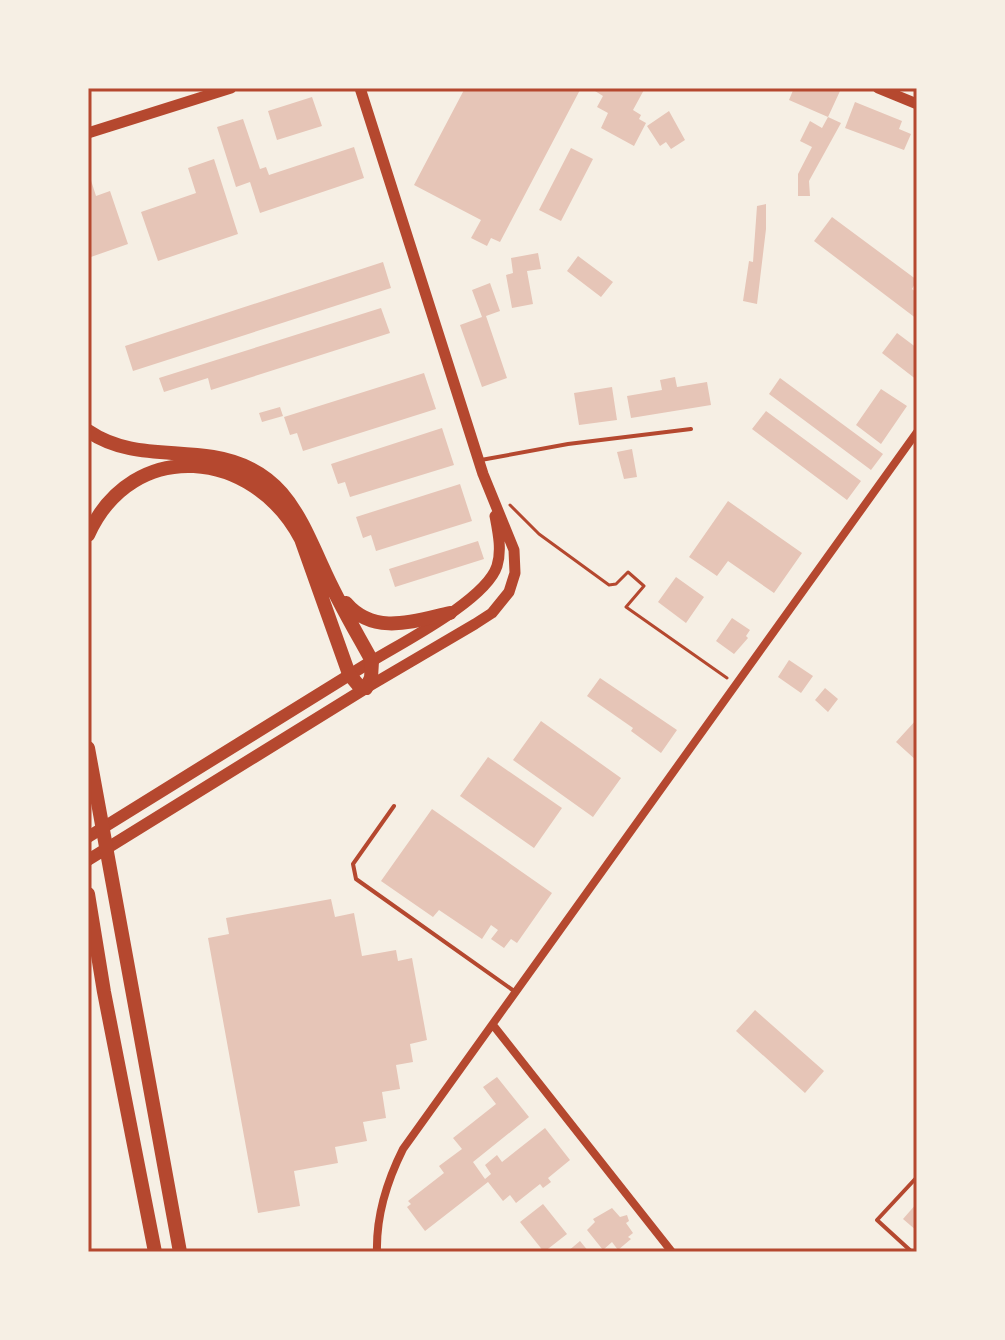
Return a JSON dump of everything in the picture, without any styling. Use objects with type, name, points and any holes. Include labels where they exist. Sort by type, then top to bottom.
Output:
[{"type":"highway","points":[[88,431],[127,449],[212,456],[232,461],[262,476],[285,496],[296,511],[372,661],[371,678],[366,688],[359,686],[349,674],[301,539],[279,506],[250,483],[228,472],[197,466],[162,469],[135,480],[118,494],[104,509],[88,535]]},
{"type":"highway","points":[[333,588],[360,616],[380,624],[406,623],[450,613]]},
{"type":"highway","points":[[88,733],[89,754],[128,977],[180,1252]]},
{"type":"highway","points":[[88,894],[155,1252]]},
{"type":"main road","points":[[88,837],[372,661]]},
{"type":"main road","points":[[88,860],[366,688]]},
{"type":"street","points":[[88,133],[231,88]]},
{"type":"street","points":[[360,88],[479,461],[514,550],[516,565],[513,582],[492,613],[366,688]]},
{"type":"street","points":[[878,88],[917,104]]},
{"type":"street","points":[[377,1252],[384,1193],[403,1149],[917,432]]},
{"type":"street","points":[[372,661],[450,613],[484,587],[497,565],[498,534],[491,496]]},
{"type":"street","points":[[493,1025],[672,1252]]},
{"type":"lane","points":[[479,461],[568,444],[691,429]]},
{"type":"lane","points":[[394,806],[353,864],[356,879],[516,992]]},
{"type":"lane","points":[[912,1252],[877,1220],[917,1177]]},
{"type":"path","points":[[506,500],[539,534],[609,585],[616,584],[628,572],[644,586],[626,607],[737,685]]},
{"type":"building","points":[[465,88],[581,88],[500,242],[491,238],[487,246],[471,238],[481,220],[414,185]]},
{"type":"building","points":[[596,88],[645,88],[633,110],[646,123],[634,146],[601,128],[608,113],[597,107],[603,96],[595,91]]},
{"type":"building","points":[[794,88],[834,88],[840,91],[828,117],[789,100]]},
{"type":"building","points":[[312,97],[322,126],[277,140],[268,111]]},
{"type":"building","points":[[855,102],[902,121],[899,129],[911,134],[904,150],[845,128]]},
{"type":"building","points":[[669,111],[685,140],[671,149],[666,142],[660,146],[647,126]]},
{"type":"building","points":[[828,117],[841,123],[809,181],[810,196],[798,196],[798,174],[812,147],[800,141],[810,121],[822,128]]},
{"type":"building","points":[[243,119],[260,169],[266,167],[269,175],[354,147],[364,178],[260,213],[250,182],[236,187],[217,127]]},
{"type":"building","points":[[571,148],[593,159],[561,221],[539,210]]},
{"type":"building","points":[[214,159],[238,234],[158,261],[141,212],[196,193],[188,168]]},
{"type":"building","points":[[88,171],[96,196],[110,191],[128,244],[88,258]]},
{"type":"building","points":[[766,204],[757,304],[743,301],[749,261],[753,262],[757,206]]},
{"type":"building","points":[[832,217],[917,280],[912,289],[917,293],[917,319],[814,241]]},
{"type":"building","points":[[538,253],[541,269],[527,271],[533,304],[512,308],[506,275],[513,273],[511,258]]},
{"type":"building","points":[[578,256],[613,282],[601,297],[567,271]]},
{"type":"building","points":[[383,262],[391,288],[133,371],[125,346]]},
{"type":"building","points":[[490,283],[500,311],[486,316],[507,378],[482,387],[460,325],[482,317],[472,290]]},
{"type":"building","points":[[381,308],[390,333],[211,390],[208,378],[164,392],[159,378]]},
{"type":"building","points":[[897,333],[917,348],[917,380],[882,353]]},
{"type":"building","points":[[424,373],[436,409],[303,451],[297,433],[290,435],[284,417]]},
{"type":"building","points":[[675,377],[677,387],[707,382],[711,405],[631,418],[627,396],[662,390],[660,380]]},
{"type":"building","points":[[780,378],[883,454],[871,470],[769,394]]},
{"type":"building","points":[[612,387],[617,420],[579,425],[574,393]]},
{"type":"building","points":[[881,389],[907,406],[881,444],[856,425]]},
{"type":"building","points":[[280,407],[283,416],[262,422],[259,413]]},
{"type":"building","points":[[766,411],[861,481],[847,500],[752,429]]},
{"type":"building","points":[[442,428],[454,465],[350,497],[345,482],[338,484],[331,464]]},
{"type":"building","points":[[632,449],[637,477],[624,479],[617,452]]},
{"type":"building","points":[[460,484],[472,521],[376,551],[371,535],[363,538],[356,517]]},
{"type":"building","points":[[728,501],[802,553],[774,593],[728,561],[717,576],[689,557]]},
{"type":"building","points":[[478,541],[484,559],[395,587],[389,569]]},
{"type":"building","points":[[676,577],[704,597],[686,623],[658,602]]},
{"type":"building","points":[[732,618],[750,630],[746,636],[748,638],[734,654],[716,641]]},
{"type":"building","points":[[789,660],[813,676],[801,693],[778,677]]},
{"type":"building","points":[[600,678],[677,730],[661,753],[631,731],[633,728],[587,696]]},
{"type":"building","points":[[825,688],[838,699],[828,712],[815,700]]},
{"type":"building","points":[[917,719],[917,761],[896,742]]},
{"type":"building","points":[[541,721],[621,778],[593,817],[513,760]]},
{"type":"building","points":[[488,757],[562,808],[534,848],[460,796]]},
{"type":"building","points":[[432,809],[552,893],[517,943],[511,939],[504,948],[491,939],[498,930],[491,925],[482,939],[439,910],[433,917],[381,881]]},
{"type":"building","points":[[331,899],[335,917],[354,913],[362,956],[396,950],[398,961],[412,958],[427,1040],[410,1044],[413,1062],[396,1065],[400,1089],[382,1092],[386,1118],[363,1122],[367,1141],[335,1147],[338,1163],[294,1171],[300,1206],[258,1213],[208,938],[229,934],[226,918]]},
{"type":"building","points":[[755,1010],[824,1071],[805,1093],[736,1031]]},
{"type":"building","points":[[497,1077],[529,1117],[473,1162],[485,1179],[491,1174],[485,1165],[497,1155],[502,1162],[545,1128],[570,1160],[548,1178],[551,1182],[543,1188],[540,1184],[516,1203],[510,1195],[503,1201],[488,1182],[425,1231],[407,1207],[411,1204],[408,1201],[444,1173],[439,1166],[462,1149],[453,1138],[496,1104],[483,1087]]},
{"type":"building","points":[[917,1203],[917,1231],[903,1219]]},
{"type":"building","points":[[543,1204],[567,1234],[544,1252],[520,1222]]},
{"type":"building","points":[[612,1208],[620,1217],[627,1215],[629,1221],[626,1223],[633,1233],[628,1237],[631,1239],[618,1250],[612,1242],[603,1250],[587,1230],[595,1222],[593,1219]]},
{"type":"building","points":[[580,1241],[589,1252],[567,1252]]}]
